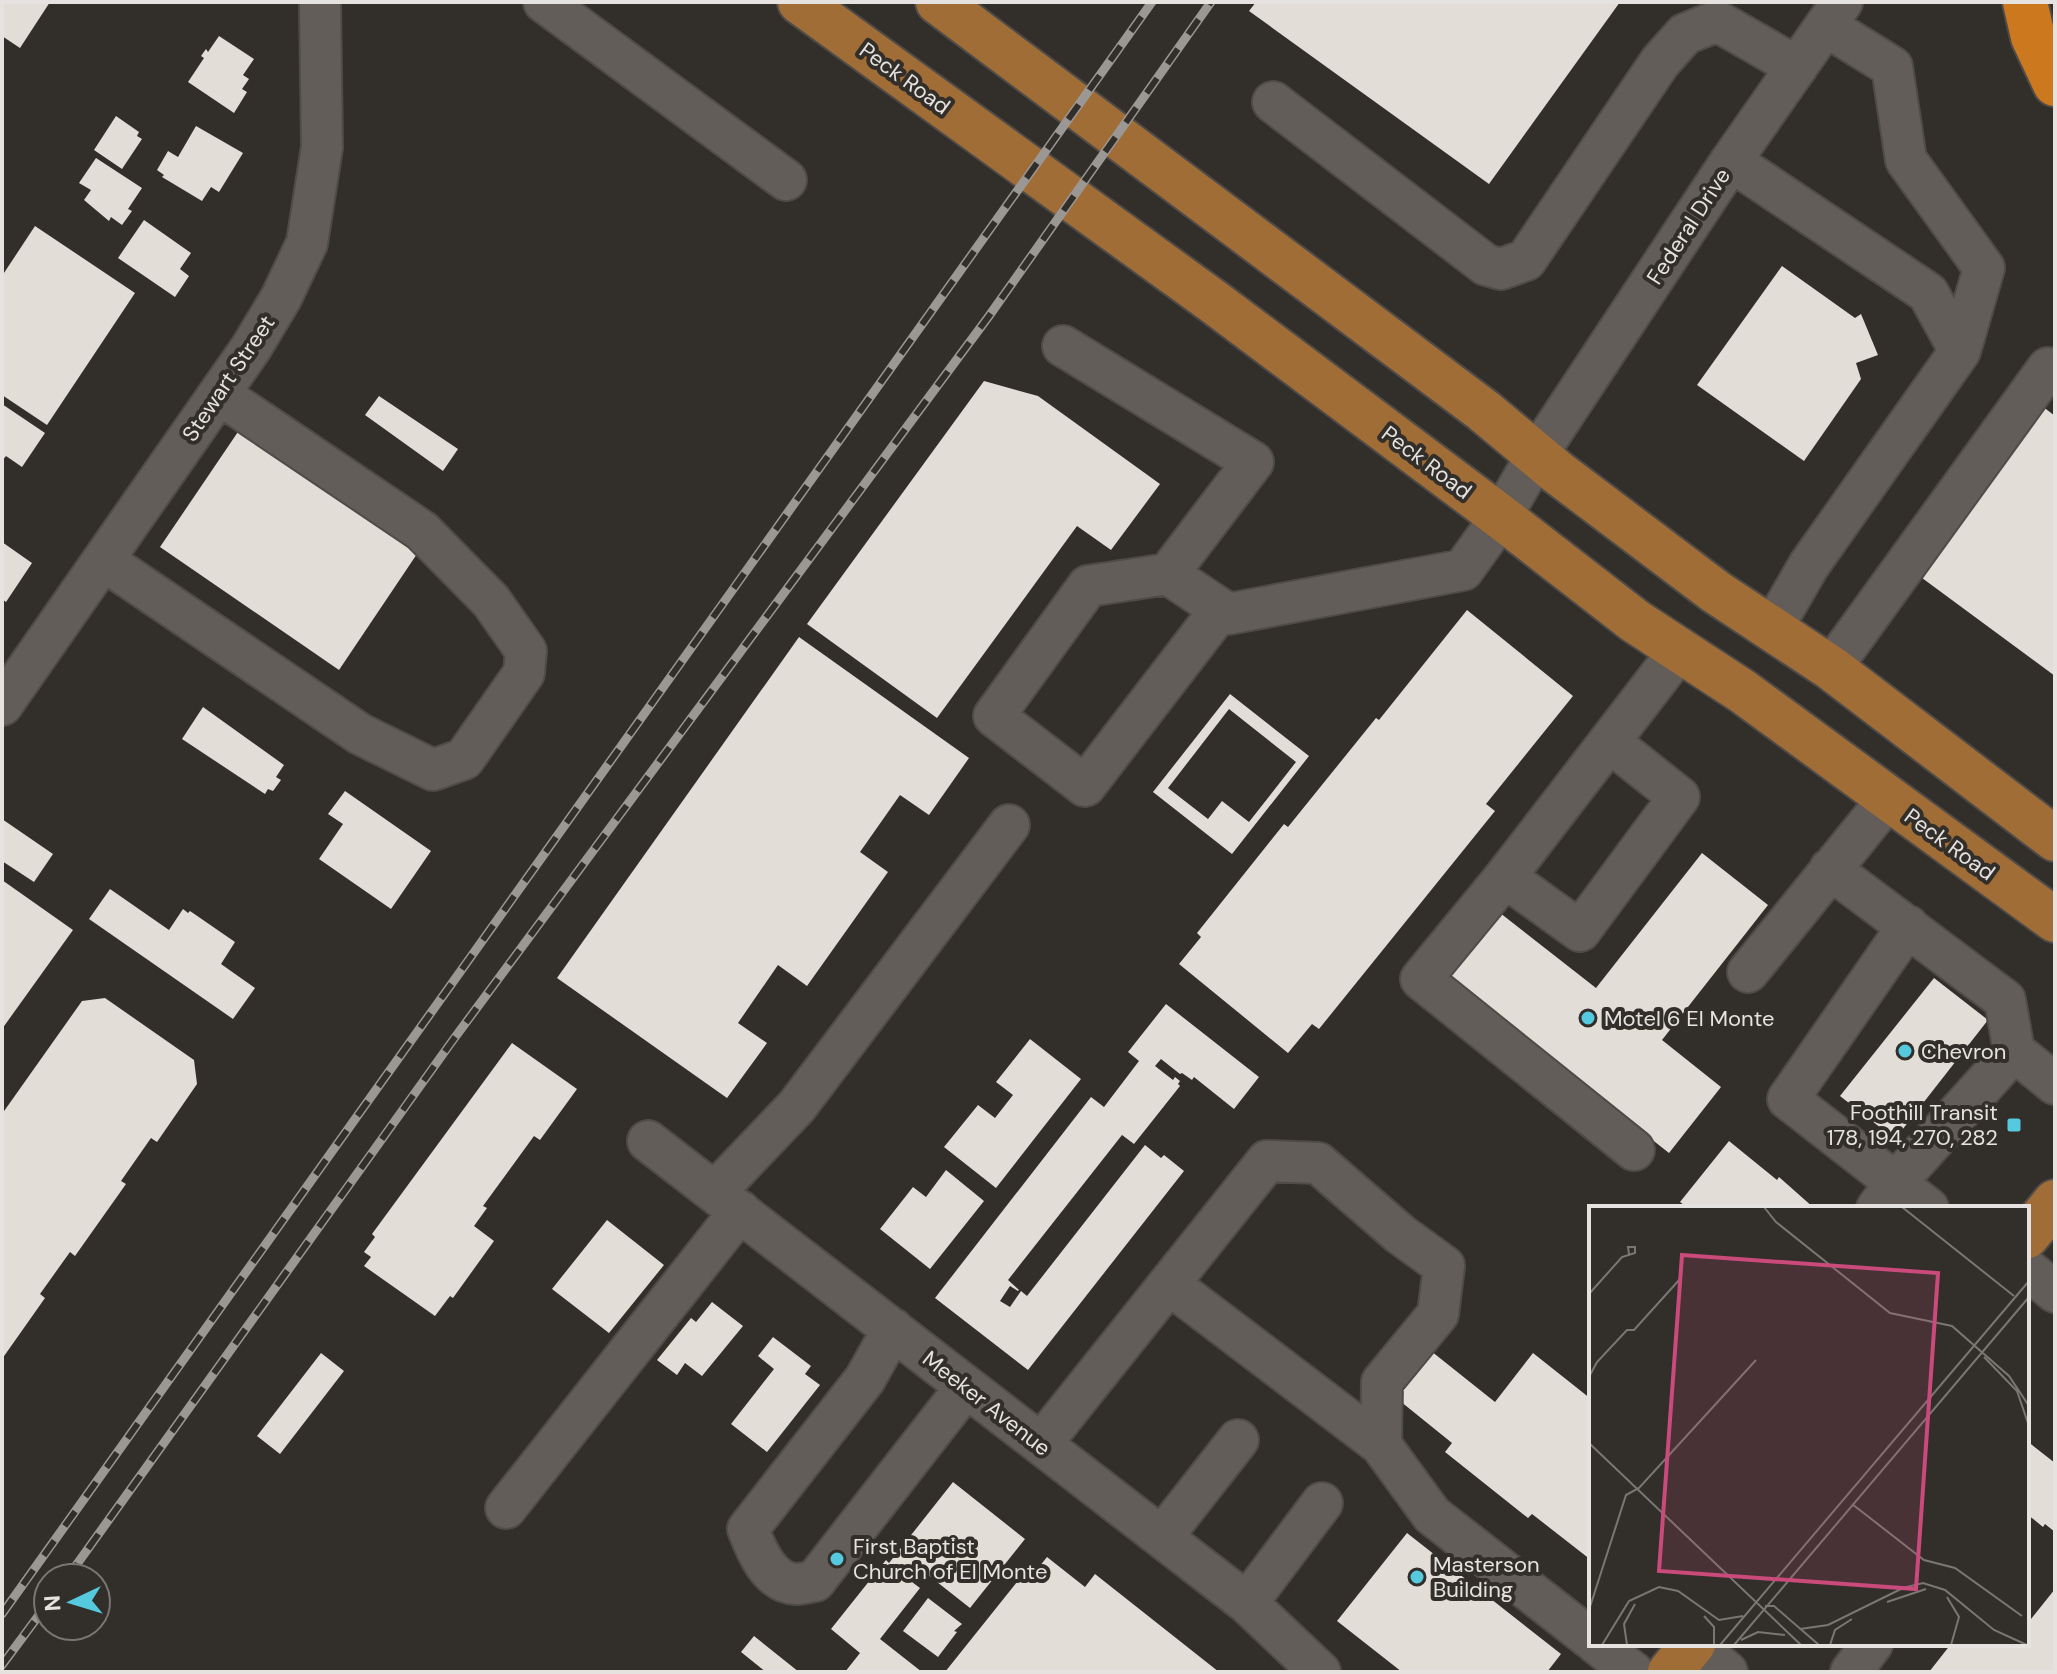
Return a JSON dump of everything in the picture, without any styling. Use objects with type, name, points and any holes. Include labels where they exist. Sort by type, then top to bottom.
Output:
[{"type":"highway","points":[[2025,2],[2033,37],[2055,84]]},
{"type":"main road","name":"Peck Road","points":[[800,2],[1214,302],[1635,621],[1742,691],[2055,920]]},
{"type":"main road","points":[[938,2],[1538,453],[1557,472],[1716,592],[1831,668],[2055,839]]},
{"type":"main road","points":[[2029,1234],[2055,1202]]},
{"type":"main road","points":[[1670,1672],[1691,1646]]},
{"type":"street","name":"Stewart Street","points":[[2,705],[219,394],[281,298],[307,243],[322,147],[320,2]]},
{"type":"street","points":[[544,2],[786,180]]},
{"type":"street","points":[[1273,102],[1486,265],[1501,269],[1526,260],[1660,62],[1685,34],[1719,12],[1797,67]]},
{"type":"street","points":[[1772,629],[1809,565],[1960,351],[1984,268],[1906,160],[1892,67],[1834,14]]},
{"type":"street","name":"Federal Drive","points":[[1221,609],[1228,614],[1463,570],[1501,517],[1538,453],[1731,161],[1834,14]]},
{"type":"street","points":[[1731,161],[1928,293],[1960,351]]},
{"type":"street","points":[[1063,346],[1253,462],[1168,574]]},
{"type":"street","points":[[1831,668],[2048,368]]},
{"type":"street","points":[[103,560],[360,734],[433,770],[464,759],[524,673],[526,651],[491,601],[422,531],[219,394]]},
{"type":"street","points":[[1168,574],[1221,609],[1085,786],[994,716],[1088,586],[1168,574]]},
{"type":"street","points":[[1634,1150],[1421,979],[1611,743],[1679,651]]},
{"type":"street","points":[[1505,877],[1580,931],[1679,797],[1611,743]]},
{"type":"street","points":[[1748,972],[1888,799]]},
{"type":"street","points":[[506,1508],[797,1106],[1009,825]]},
{"type":"street","points":[[1830,869],[2005,1000],[2014,1051],[2055,1084]]},
{"type":"street","points":[[1908,926],[1788,1099],[1887,1195],[1922,1206]]},
{"type":"street","points":[[1887,1195],[2014,1051]]},
{"type":"street","name":"Meeker Avenue","points":[[648,1141],[1247,1603],[1320,1672]]},
{"type":"street","points":[[1041,1444],[1267,1161],[1318,1163],[1400,1234],[1444,1266],[1438,1314],[1382,1382],[1381,1445]]},
{"type":"street","points":[[2029,1271],[2055,1292]]},
{"type":"street","points":[[1169,1284],[1381,1445],[1432,1515],[1589,1637]]},
{"type":"street","points":[[893,1329],[865,1379],[748,1529],[757,1555],[776,1577],[794,1584],[815,1581],[966,1387]]},
{"type":"street","points":[[1162,1537],[1238,1440]]},
{"type":"street","points":[[1247,1603],[1322,1503]]},
{"type":"street","points":[[1600,1646],[1633,1672]]},
{"type":"street","points":[[1695,1646],[1727,1672]]},
{"type":"street","points":[[1851,1672],[1870,1646]]},
{"type":"building","points":[[2,2],[50,2],[20,48],[2,36]]},
{"type":"building","points":[[1256,2],[1620,2],[1489,184],[1249,11]]},
{"type":"building","points":[[219,36],[254,59],[243,75],[249,79],[242,89],[247,92],[234,113],[188,82],[204,58],[201,56],[206,49],[208,52]]},
{"type":"building","points":[[116,116],[139,132],[137,136],[142,139],[122,169],[94,150]]},
{"type":"building","points":[[196,126],[243,153],[219,192],[211,187],[202,201],[162,177],[164,175],[157,170],[168,151],[178,157]]},
{"type":"building","points":[[96,158],[142,188],[122,225],[111,217],[109,221],[84,200],[91,190],[79,183]]},
{"type":"building","points":[[144,220],[191,253],[180,269],[189,276],[175,297],[118,258]]},
{"type":"building","points":[[35,226],[135,293],[47,425],[2,395],[2,276]]},
{"type":"building","points":[[1782,266],[1855,318],[1861,314],[1878,355],[1856,363],[1861,379],[1804,461],[1697,385]]},
{"type":"building","points":[[984,381],[1038,396],[1160,484],[1111,550],[1077,526],[937,718],[807,624]]},
{"type":"building","points":[[379,396],[458,449],[443,471],[365,415]]},
{"type":"building","points":[[2,404],[45,433],[22,467],[6,456],[2,461]]},
{"type":"building","points":[[2042,406],[2055,416],[2055,676],[1918,575]]},
{"type":"building","points":[[244,423],[423,545],[339,670],[160,547]]},
{"type":"building","points":[[2,542],[32,563],[6,602],[2,599]]},
{"type":"building","points":[[1467,610],[1573,696],[1486,804],[1495,811],[1319,1029],[1312,1024],[1288,1053],[1179,964],[1201,937],[1197,933],[1284,824],[1288,827]]},
{"type":"building","points":[[799,637],[969,758],[929,815],[900,795],[860,852],[888,872],[807,986],[778,965],[738,1023],[767,1043],[727,1098],[557,978]]},
{"type":"building","points":[[1230,694],[1309,756],[1232,854],[1153,792]],"holes":[[[1229,709],[1296,762],[1249,822],[1222,801],[1208,819],[1168,788]]]},
{"type":"building","points":[[203,707],[284,765],[276,777],[281,780],[273,791],[268,789],[265,794],[182,739]]},
{"type":"building","points":[[345,791],[431,851],[391,909],[319,859],[343,824],[328,814]]},
{"type":"building","points":[[2,819],[53,854],[34,882],[2,861]]},
{"type":"building","name":"Motel 6 El Monte","points":[[1702,853],[1768,905],[1662,1040],[1721,1087],[1669,1153],[1443,975],[1495,909],[1596,988]]},
{"type":"building","points":[[2,880],[73,930],[2,1029]]},
{"type":"building","points":[[110,889],[169,930],[183,909],[235,942],[221,964],[255,988],[233,1019],[89,919]]},
{"type":"building","points":[[1934,978],[1988,1020],[1895,1139],[1840,1096]]},
{"type":"building","points":[[105,998],[194,1060],[197,1084],[157,1142],[151,1138],[121,1181],[126,1184],[75,1256],[70,1252],[40,1294],[45,1298],[2,1359],[2,1114],[82,1001]]},
{"type":"building","points":[[1166,1004],[1259,1077],[1234,1109],[1194,1077],[1192,1080],[1180,1074],[1161,1059],[1155,1066],[1173,1080],[1175,1077],[1180,1081],[1180,1086],[1134,1144],[1122,1135],[1008,1280],[1019,1290],[1010,1286],[1000,1301],[1010,1307],[1021,1291],[1027,1296],[1145,1145],[1184,1171],[1028,1370],[935,1298],[1091,1097],[1104,1107],[1139,1061],[1128,1052]]},
{"type":"building","points":[[1030,1039],[1081,1079],[996,1188],[944,1147],[978,1105],[995,1118],[1013,1095],[996,1082]]},
{"type":"building","points":[[512,1043],[577,1089],[540,1140],[534,1136],[483,1206],[487,1208],[474,1226],[494,1241],[453,1298],[450,1296],[435,1316],[364,1266],[371,1257],[364,1252],[375,1237],[372,1234]]},
{"type":"building","points":[[1729,1141],[1777,1180],[1779,1177],[1812,1206],[1685,1206],[1680,1202]]},
{"type":"building","points":[[946,1170],[984,1201],[930,1269],[880,1229],[913,1187],[926,1197]]},
{"type":"building","points":[[607,1220],[664,1265],[609,1333],[552,1289]]},
{"type":"building","points":[[712,1302],[743,1326],[702,1376],[685,1363],[677,1375],[657,1360],[691,1318],[696,1322]]},
{"type":"building","points":[[773,1337],[811,1366],[805,1374],[820,1385],[767,1452],[731,1424],[774,1369],[758,1356]]},
{"type":"building","points":[[1431,1351],[1495,1402],[1533,1353],[1589,1397],[1589,1558],[1532,1514],[1528,1518],[1445,1452],[1452,1443],[1395,1397]]},
{"type":"building","points":[[321,1353],[344,1371],[280,1454],[257,1436]]},
{"type":"building","points":[[2029,1443],[2055,1463],[2055,1532],[2045,1524],[2043,1527],[2029,1516]]},
{"type":"building","points":[[953,1482],[1025,1539],[970,1608],[918,1567],[908,1579],[920,1588],[880,1639],[922,1672],[845,1672],[860,1653],[831,1629],[886,1560],[889,1563]]},
{"type":"building","name":"Masterson Building","points":[[1407,1533],[1561,1654],[1547,1672],[1402,1672],[1337,1621]]},
{"type":"building","points":[[1047,1557],[1085,1587],[1095,1574],[1219,1672],[945,1672],[1029,1567],[1035,1572]]},
{"type":"building","points":[[2055,1589],[2055,1672],[1929,1672],[1949,1646],[2029,1646],[2029,1622]]},
{"type":"building","points":[[928,1598],[962,1624],[938,1657],[903,1631]]},
{"type":"building","points":[[754,1636],[799,1672],[766,1672],[741,1652]]},
{"type":"railway","points":[[2,1614],[1152,2]]},
{"type":"railway","points":[[78,1562],[453,1040],[989,316],[1211,2]]},
{"type":"railway","points":[[2,1665],[32,1625]]},
{"type":"place","name":"Motel 6 El Monte","points":[[1588,1018]]},
{"type":"place","name":"Chevron","points":[[1905,1051]]},
{"type":"place","name":"Foothill Transit 178, 194, 270, 282","points":[[2014,1125]]},
{"type":"place","name":"First Baptist Church of El Monte","points":[[837,1559]]},
{"type":"place","name":"Masterson Building","points":[[1417,1577]]}]
